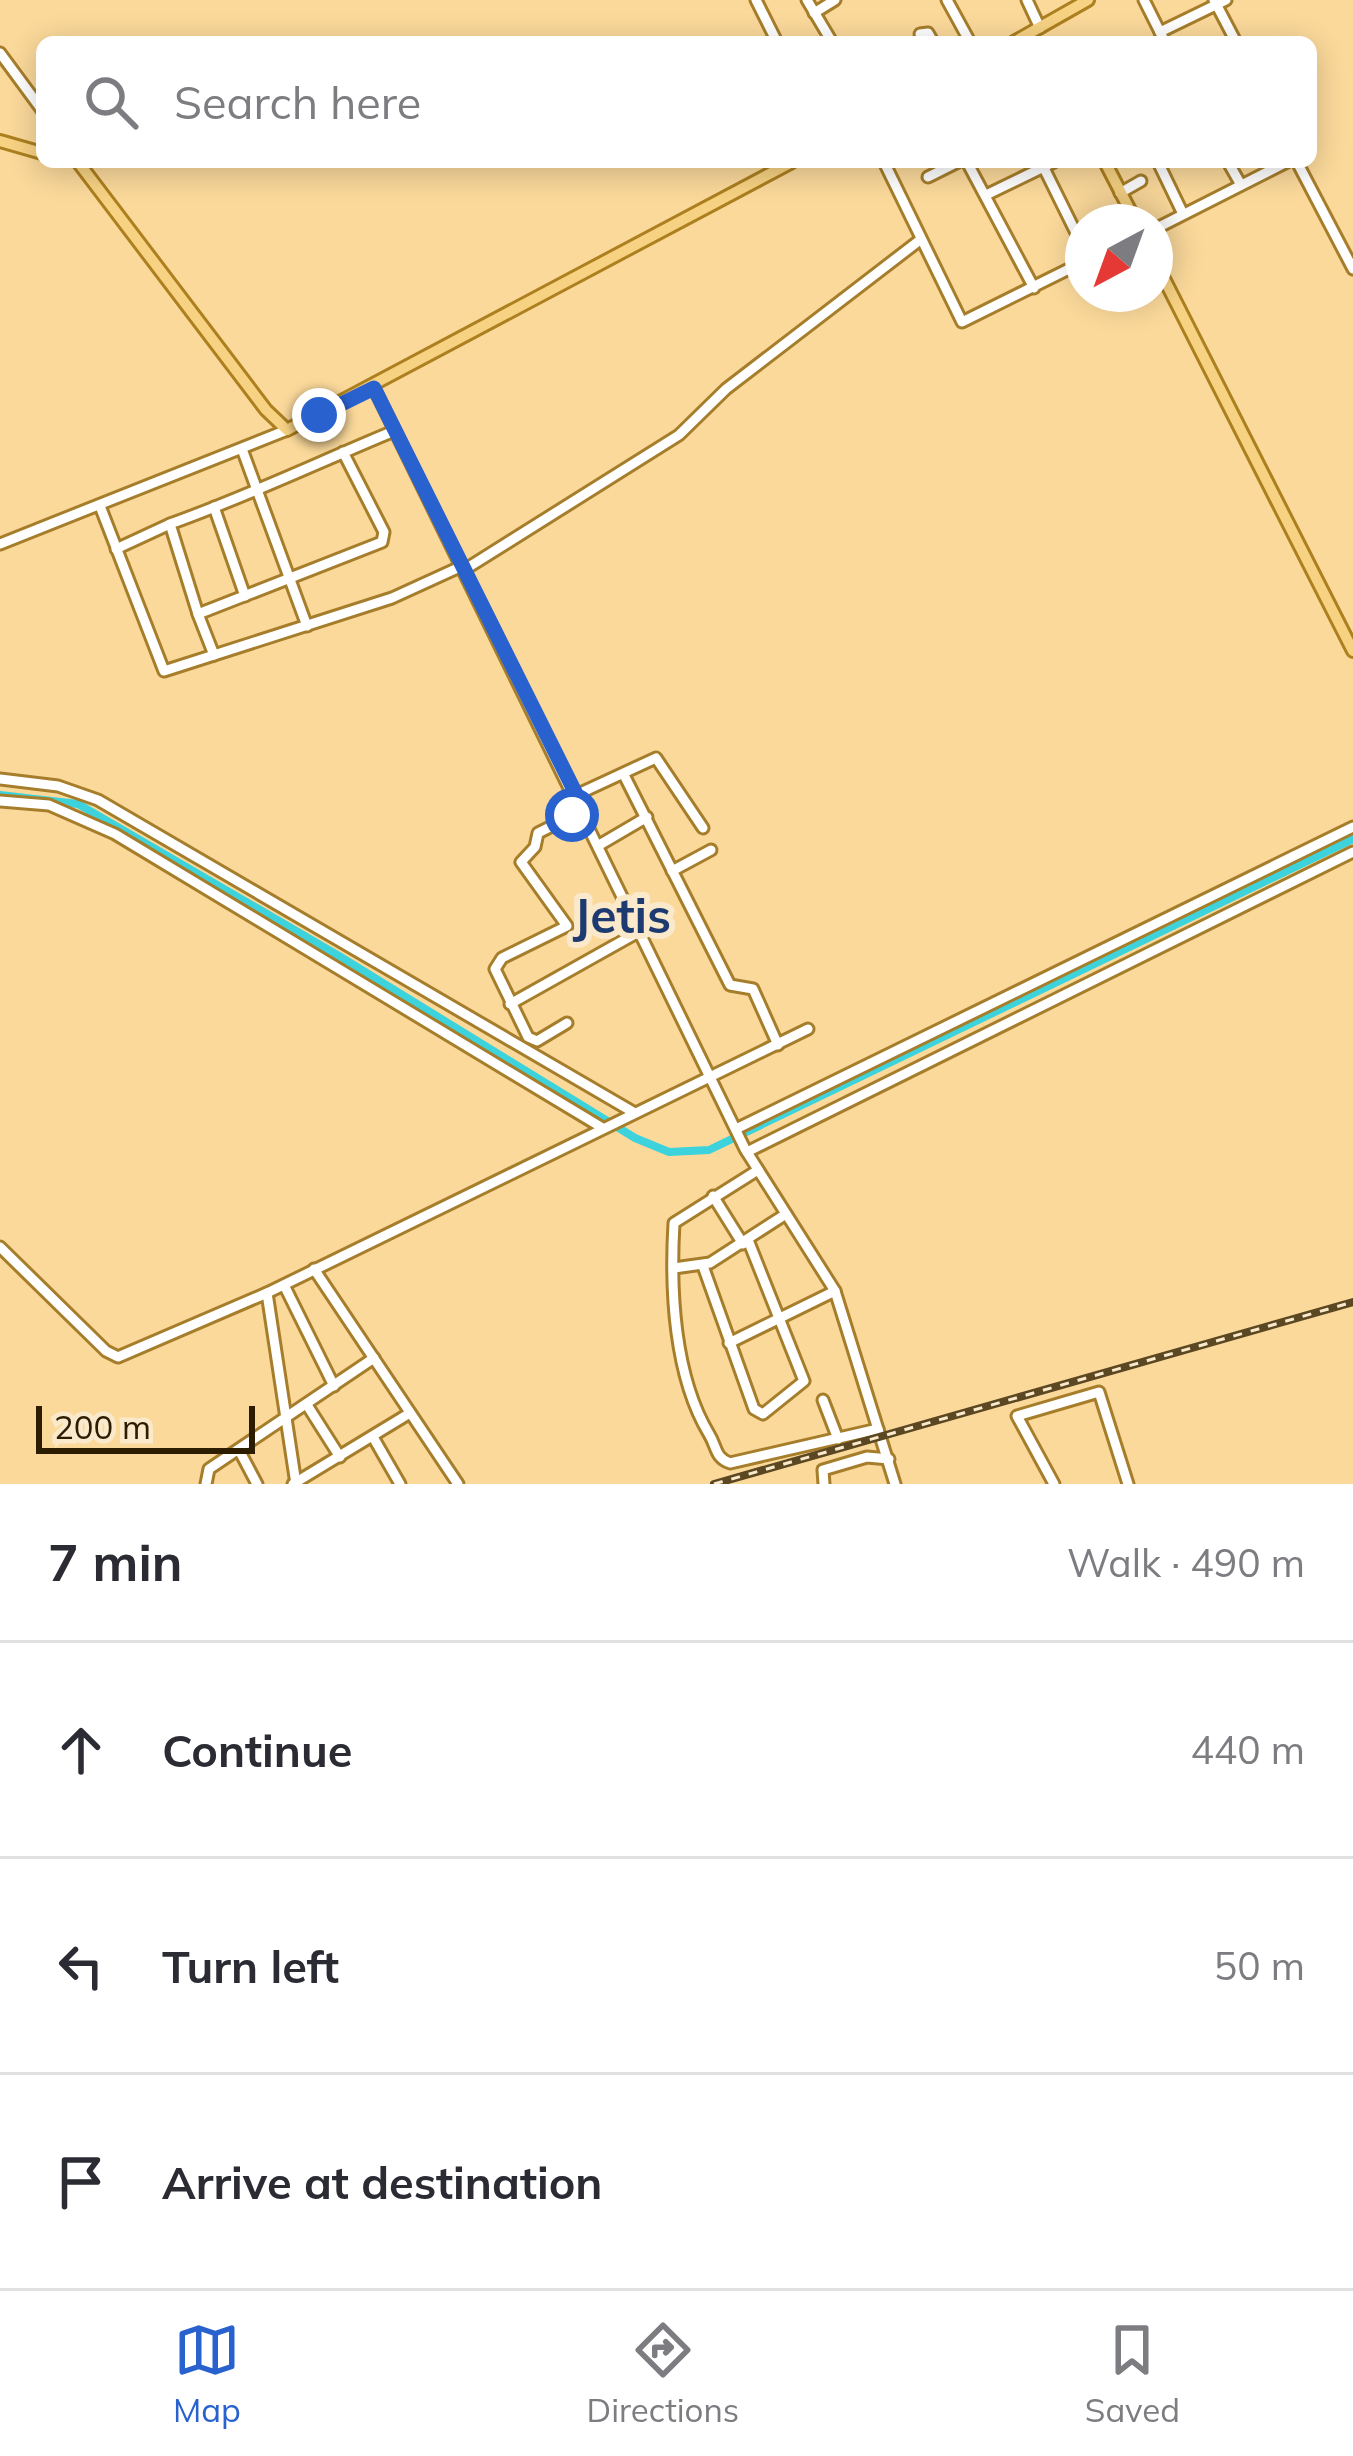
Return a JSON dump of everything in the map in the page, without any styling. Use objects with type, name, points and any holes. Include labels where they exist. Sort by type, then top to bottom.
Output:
[{"type":"main road","points":[[1039,33],[1088,0]]},
{"type":"main road","points":[[0,141],[36,151]]},
{"type":"main road","points":[[85,168],[266,410],[287,430],[374,388],[781,168]]},
{"type":"main road","points":[[1108,168],[1126,204]]},
{"type":"main road","points":[[1173,296],[1353,651]]},
{"type":"street","points":[[756,0],[773,36]]},
{"type":"street","points":[[807,0],[828,36]]},
{"type":"street","points":[[814,13],[836,0]]},
{"type":"street","points":[[947,0],[967,36]]},
{"type":"street","points":[[1027,0],[1039,33]]},
{"type":"street","points":[[1144,0],[1162,36]]},
{"type":"street","points":[[1165,36],[1219,2],[1233,36]]},
{"type":"street","points":[[920,34],[930,36]]},
{"type":"street","points":[[0,53],[36,102]]},
{"type":"street","points":[[887,168],[962,322],[1065,272]]},
{"type":"street","points":[[928,177],[946,168]]},
{"type":"street","points":[[970,168],[1034,288]]},
{"type":"street","points":[[986,195],[1038,168]]},
{"type":"street","points":[[1048,168],[1065,207]]},
{"type":"street","points":[[1161,168],[1184,214]]},
{"type":"street","points":[[1231,168],[1241,185]]},
{"type":"street","points":[[1173,220],[1275,168]]},
{"type":"street","points":[[1300,168],[1353,269]]},
{"type":"street","points":[[1120,193],[1141,181]]},
{"type":"street","points":[[100,506],[164,671],[307,626],[463,568],[679,435],[726,389],[920,240]]},
{"type":"street","points":[[374,388],[601,844],[746,1150],[835,1292],[895,1484]]},
{"type":"street","points":[[0,544],[287,430]]},
{"type":"street","points":[[116,549],[394,431]]},
{"type":"street","points":[[242,448],[261,488],[307,626]]},
{"type":"street","points":[[198,614],[384,539],[343,452]]},
{"type":"street","points":[[214,507],[245,596]]},
{"type":"street","points":[[170,524],[214,655]]},
{"type":"street","points":[[576,795],[661,760],[703,828]]},
{"type":"street","points":[[624,775],[728,982],[753,989],[778,1046]]},
{"type":"street","points":[[0,779],[88,795],[533,1054],[629,1115]]},
{"type":"street","points":[[0,801],[65,810],[604,1126]]},
{"type":"street","points":[[537,1041],[522,1029],[496,975],[498,961],[568,925],[521,861],[536,847],[538,833],[584,810]]},
{"type":"street","points":[[601,844],[647,817]]},
{"type":"street","points":[[736,1130],[1353,827]]},
{"type":"street","points":[[672,871],[711,850]]},
{"type":"street","points":[[746,1150],[1353,852]]},
{"type":"street","points":[[202,887],[214,868]]},
{"type":"street","points":[[1237,886],[1245,904]]},
{"type":"street","points":[[510,1004],[642,930]]},
{"type":"street","points":[[533,1054],[537,1041],[567,1023]]},
{"type":"street","points":[[0,1247],[114,1357],[284,1285],[808,1029]]},
{"type":"street","points":[[758,1170],[674,1223],[687,1391],[720,1459],[736,1463],[878,1429]]},
{"type":"street","points":[[703,1266],[756,1412],[763,1414],[804,1382],[782,1318],[745,1242],[713,1196]]},
{"type":"street","points":[[674,1268],[703,1266],[786,1214]]},
{"type":"street","points":[[314,1269],[458,1484]]},
{"type":"street","points":[[284,1285],[334,1386]]},
{"type":"street","points":[[729,1343],[835,1292]]},
{"type":"street","points":[[267,1293],[295,1484],[410,1413]]},
{"type":"street","points":[[206,1484],[206,1472],[374,1358]]},
{"type":"street","points":[[1054,1484],[1017,1416],[1099,1392],[1128,1484]]},
{"type":"street","points":[[823,1400],[838,1439]]},
{"type":"street","points":[[308,1405],[340,1457]]},
{"type":"street","points":[[373,1437],[400,1484]]},
{"type":"street","points":[[239,1450],[257,1484]]},
{"type":"street","points":[[824,1484],[823,1470],[867,1457],[889,1459]]},
{"type":"waterway","points":[[0,795],[78,804],[339,956],[635,1138],[669,1152],[709,1150],[1353,839]]},
{"type":"railway","points":[[714,1484],[1353,1302]]},
{"type":"district","name":"Jetis","points":[[622,915]]},
{"type":"route","points":[[319,415],[374,388],[584,810],[572,815]]}]
